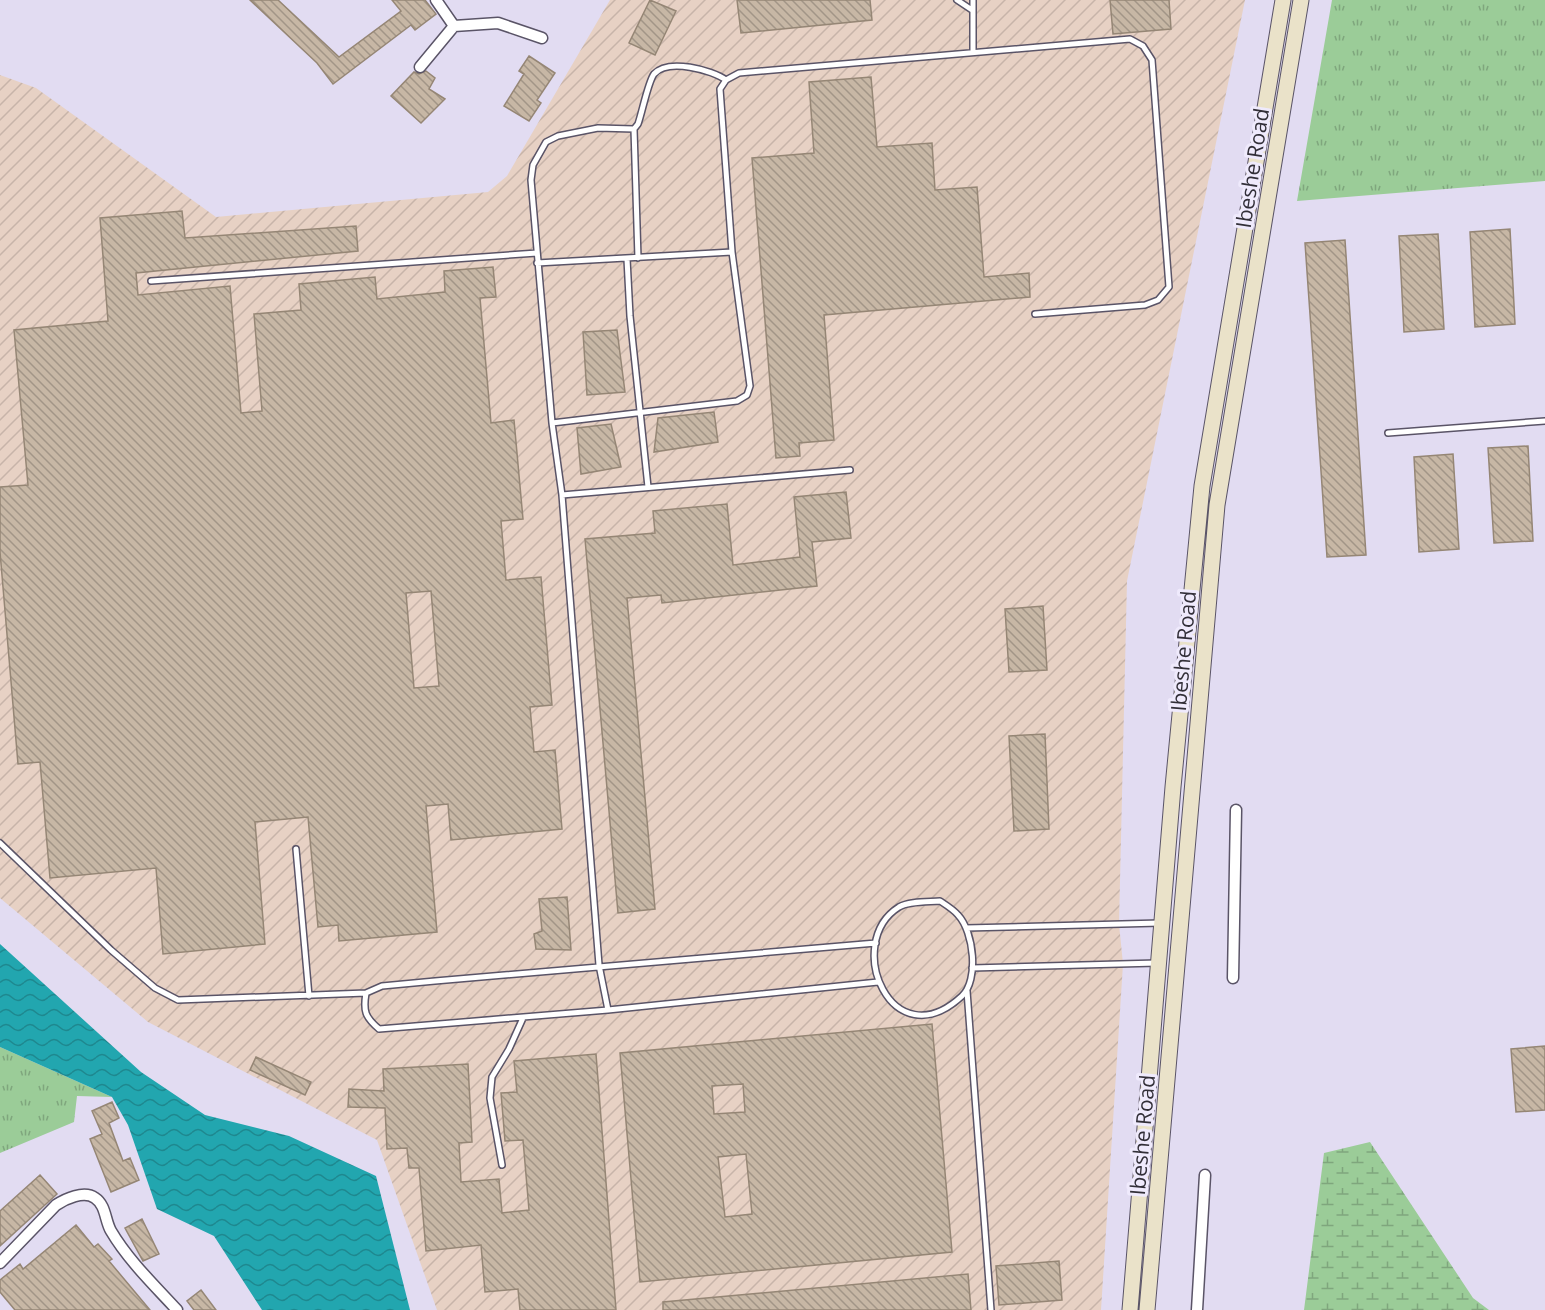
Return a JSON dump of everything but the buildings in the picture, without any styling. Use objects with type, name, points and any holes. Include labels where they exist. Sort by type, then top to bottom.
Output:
[{"type":"main road","name":"Ibeshe Road","points":[[1131,1310],[1161,923],[1202,486],[1283,0]]},
{"type":"main road","name":"Ibeshe Road","points":[[1148,1310],[1217,506],[1301,0]]},
{"type":"street","points":[[436,0],[454,26]]},
{"type":"street","points":[[420,66],[454,26],[498,22],[542,38]]},
{"type":"street","points":[[1233,978],[1236,810]]},
{"type":"street","points":[[1197,1310],[1205,1175]]},
{"type":"street","points":[[0,1263],[56,1205],[65,1199],[85,1195],[95,1197],[102,1206],[111,1231],[177,1310]]},
{"type":"lane","points":[[957,0],[972,10]]},
{"type":"lane","points":[[972,0],[973,52]]},
{"type":"lane","points":[[552,423],[737,401],[747,395],[750,386],[732,252],[720,89],[726,80],[740,73],[1131,39],[1143,46],[1152,60],[1169,287],[1158,300],[1145,305],[1035,314]]},
{"type":"lane","points":[[638,258],[634,129],[638,124],[655,73],[664,69],[684,67],[716,73],[726,80]]},
{"type":"lane","points":[[608,1010],[599,965],[562,495],[552,423],[531,180],[533,165],[546,142],[558,136],[597,128],[634,129]]},
{"type":"lane","points":[[537,263],[732,252]]},
{"type":"lane","points":[[151,281],[537,253]]},
{"type":"lane","points":[[627,259],[630,316],[648,487]]},
{"type":"lane","points":[[1388,433],[1545,421]]},
{"type":"lane","points":[[562,495],[850,470]]},
{"type":"lane","points":[[0,843],[111,950],[155,988],[178,1000],[366,993],[382,986],[599,965],[876,943]]},
{"type":"lane","points":[[296,849],[309,996]]},
{"type":"lane","points":[[967,991],[951,1006],[930,1014],[915,1015],[898,1010],[887,998],[878,982],[876,943],[882,923],[900,906],[940,901],[959,915],[966,928],[972,968],[967,991],[991,1310]]},
{"type":"lane","points":[[966,928],[1161,923]]},
{"type":"lane","points":[[972,968],[1158,963]]},
{"type":"lane","points":[[366,993],[364,1008],[367,1019],[379,1029],[608,1010],[878,982]]},
{"type":"lane","points":[[502,1166],[490,1098],[492,1077],[509,1049],[523,1018]]},
{"type":"shaded area","points":[[610,0],[1245,0],[1127,581],[1119,924],[1123,964],[1101,1310],[437,1310],[377,1140],[148,1022],[0,898],[0,75],[36,88],[216,217],[488,192],[507,176]]},
{"type":"green space","points":[[1332,0],[1545,0],[1545,181],[1297,201]]},
{"type":"green space","points":[[0,1047],[112,1097],[77,1096],[74,1122],[0,1153]]},
{"type":"green space","points":[[1370,1142],[1473,1298],[1489,1310],[1304,1310],[1324,1153]]},
{"type":"water","points":[[0,944],[141,1072],[205,1115],[289,1136],[376,1176],[410,1310],[262,1310],[214,1236],[157,1209],[128,1125],[112,1097],[0,1047]]}]
